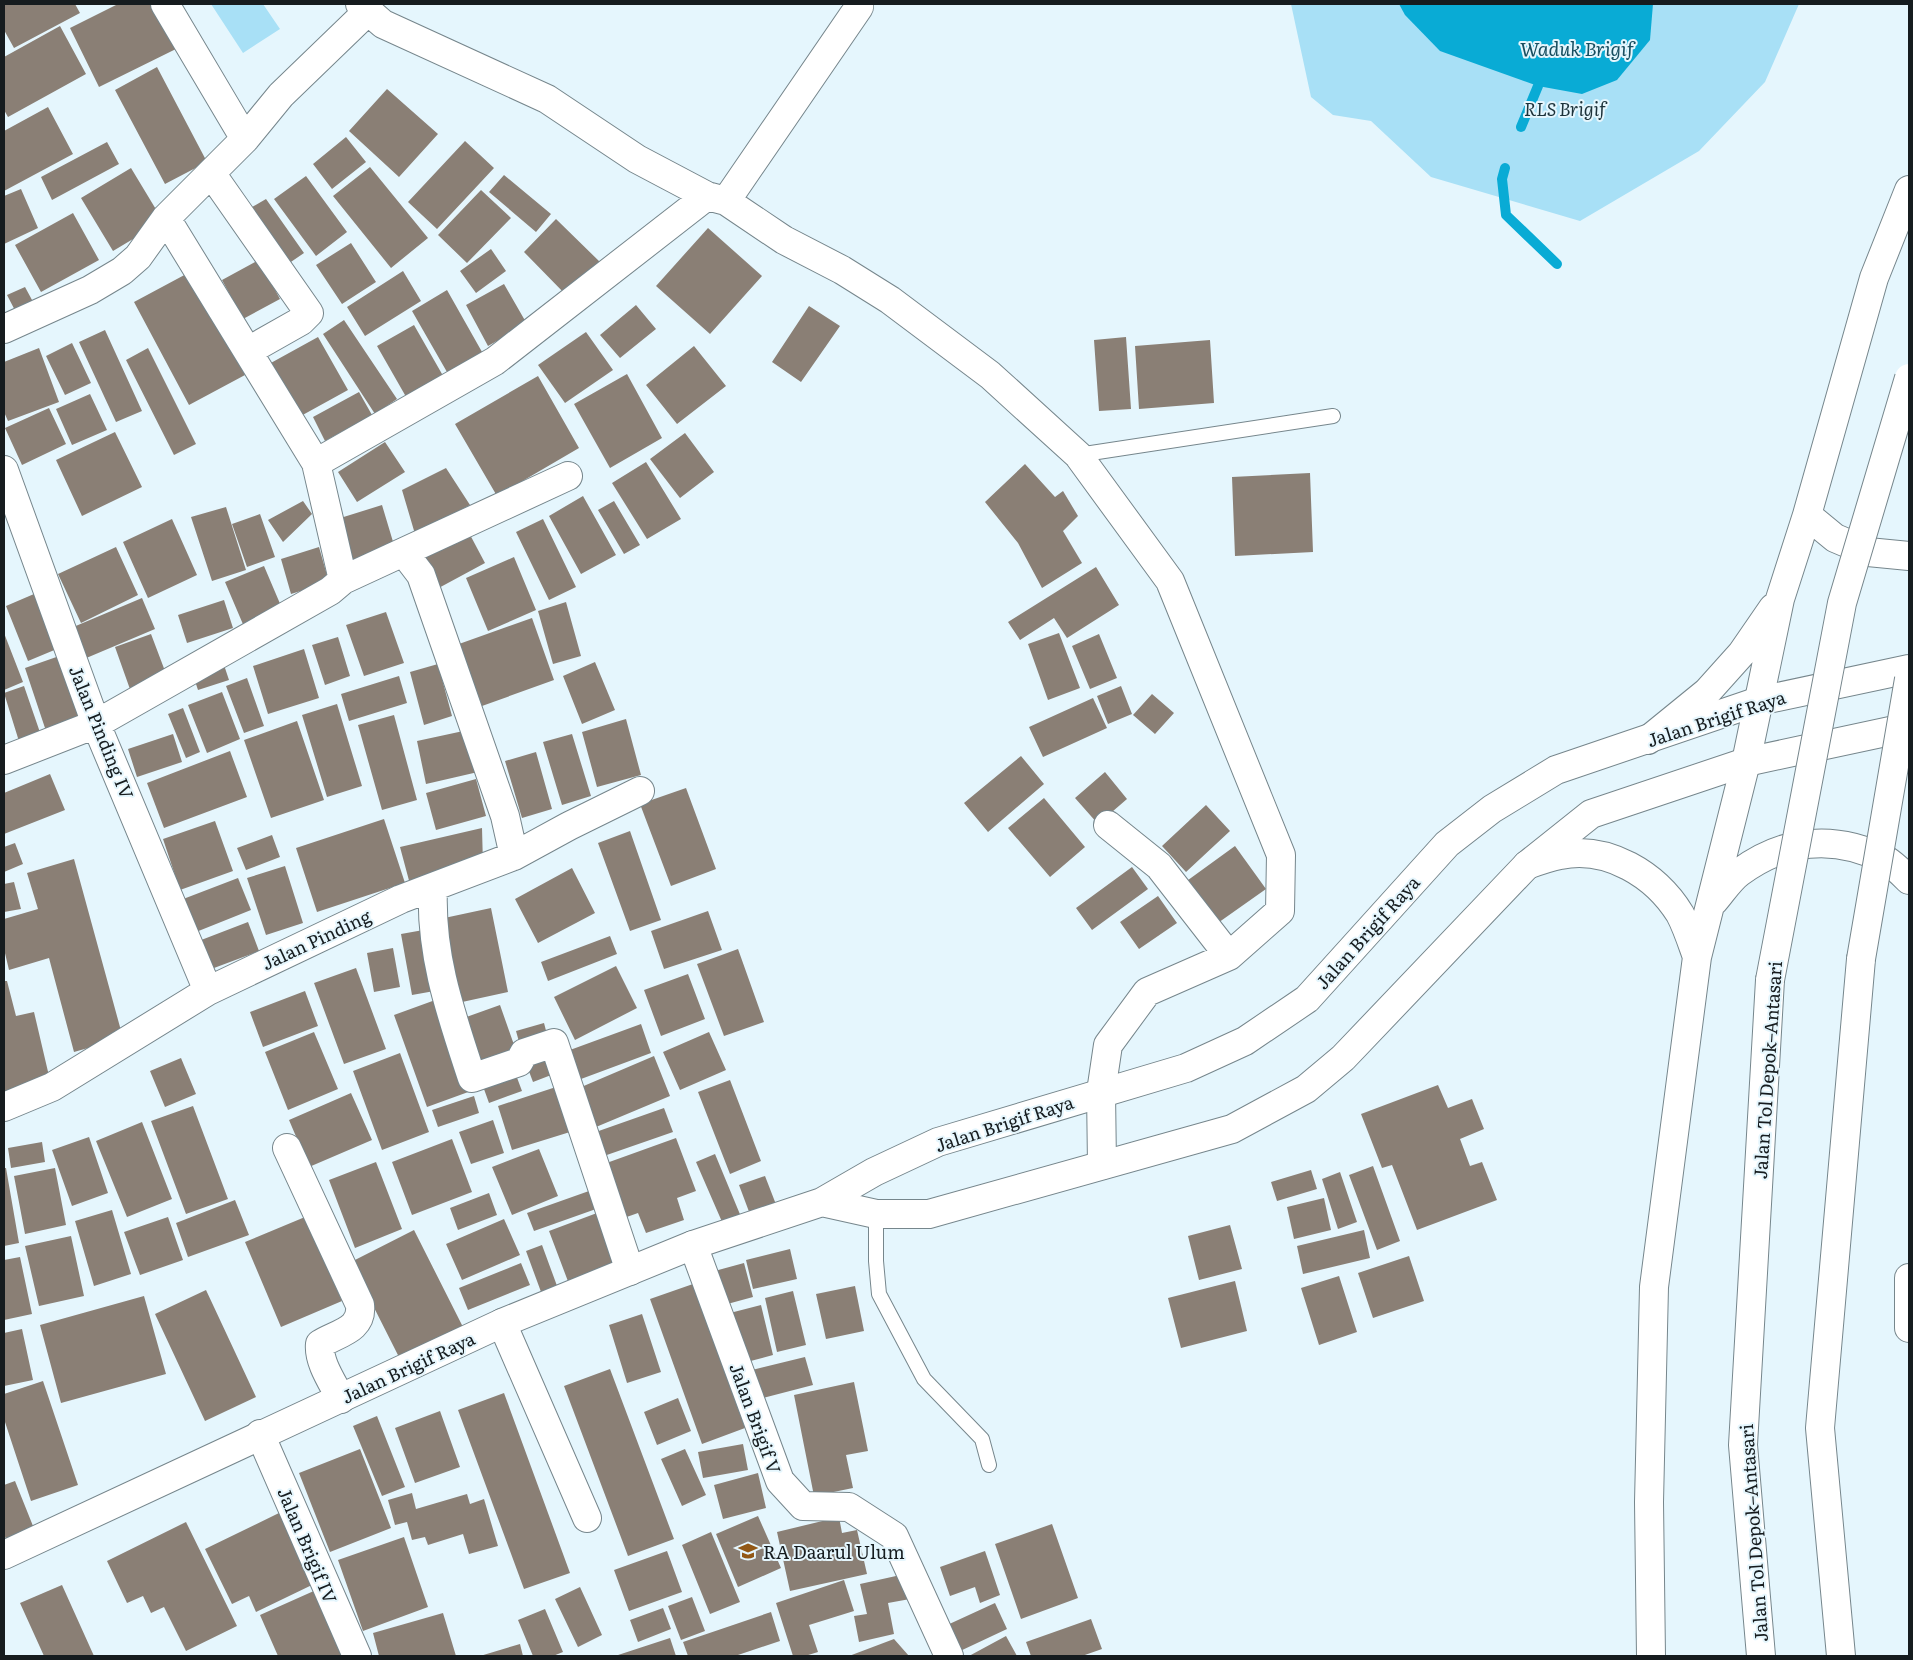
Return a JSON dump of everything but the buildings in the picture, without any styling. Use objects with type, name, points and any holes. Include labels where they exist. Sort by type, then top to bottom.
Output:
[{"type":"main road","points":[[165,4],[245,139]]},
{"type":"main road","points":[[316,463],[495,361],[717,199],[860,5]]},
{"type":"main road","points":[[4,329],[90,290],[122,271],[138,257],[166,218],[245,139],[281,95],[364,7],[383,24],[547,99],[637,159],[717,199],[784,240],[850,275],[934,332],[990,375],[1078,455],[1170,581],[1281,855],[1280,911],[1229,956],[1147,992],[1108,1045],[1101,1092],[1102,1165]]},
{"type":"main road","points":[[211,173],[309,313],[300,321],[248,351]]},
{"type":"main road","points":[[1651,1656],[1649,1502],[1654,1287],[1697,957],[1712,904],[1746,762],[1780,599],[1807,515],[1874,278],[1909,190]]},
{"type":"main road","points":[[166,218],[316,463],[343,580]]},
{"type":"main road","name":"Jalan Tol Depok–Antasari","points":[[1761,1656],[1743,1445],[1770,980],[1842,603],[1909,378]]},
{"type":"main road","name":"Jalan Pinding IV","points":[[4,470],[96,724],[208,991]]},
{"type":"main road","points":[[4,760],[96,724],[321,596],[343,580],[405,554],[568,476]]},
{"type":"main road","points":[[1807,515],[1835,538],[1868,552],[1909,556]]},
{"type":"main road","points":[[405,554],[421,575],[505,816],[514,856]]},
{"type":"main road","points":[[1648,740],[1706,692],[1742,652],[1780,599]]},
{"type":"main road","name":"Jalan Brigif Raya","points":[[4,1555],[260,1434],[341,1399],[502,1323],[693,1245],[822,1202],[874,1172],[938,1142],[1186,1068],[1245,1041],[1307,999],[1447,844],[1492,809],[1556,770],[1648,740],[1759,700],[1909,669]]},
{"type":"main road","points":[[1841,1656],[1820,1428],[1861,959],[1909,678]]},
{"type":"main road","points":[[822,1202],[876,1214],[929,1214],[1232,1129],[1306,1089],[1343,1058],[1527,865],[1591,814],[1746,762],[1909,727]]},
{"type":"main road","name":"Jalan Pinding","points":[[4,1107],[52,1087],[208,991],[332,930],[514,856],[640,791]]},
{"type":"main road","points":[[1108,825],[1159,866],[1229,956]]},
{"type":"main road","points":[[1712,904],[1738,873],[1772,852],[1811,842],[1851,846],[1887,861],[1909,880]]},
{"type":"main road","points":[[1527,865],[1561,854],[1597,855],[1631,866],[1659,886],[1680,915],[1697,957]]},
{"type":"main road","points":[[433,888],[431,921],[446,999],[472,1078],[519,1062],[524,1053],[554,1043],[630,1271]]},
{"type":"main road","points":[[287,1148],[360,1305],[362,1316],[358,1324],[320,1344],[319,1351],[323,1362],[341,1399]]},
{"type":"main road","name":"Jalan Brigif V","points":[[693,1245],[780,1481],[803,1506],[849,1507],[894,1536],[949,1656]]},
{"type":"main road","points":[[1909,1278],[1909,1328]]},
{"type":"main road","points":[[502,1323],[587,1518]]},
{"type":"main road","name":"Jalan Brigif IV","points":[[260,1434],[357,1656]]},
{"type":"lane","points":[[1078,455],[1333,416]]},
{"type":"lane","points":[[876,1214],[876,1261],[879,1294],[924,1379],[982,1439],[989,1465]]},
{"type":"green space","points":[[211,4],[263,4],[280,29],[243,53]]},
{"type":"green space","name":"RLS Brigif","points":[[1291,4],[1799,4],[1765,82],[1699,151],[1580,221],[1431,177],[1371,121],[1333,115],[1311,97]]},
{"type":"water","name":"Waduk Brigif","points":[[1399,4],[1653,4],[1650,40],[1617,80],[1582,94],[1538,86],[1440,51],[1405,15]]},
{"type":"waterway","points":[[1521,127],[1538,86]]},
{"type":"waterway","points":[[1505,168],[1502,179],[1506,215],[1557,264]]},
{"type":"place","name":"RA Daarul Ulum","points":[[748,1551]]}]
